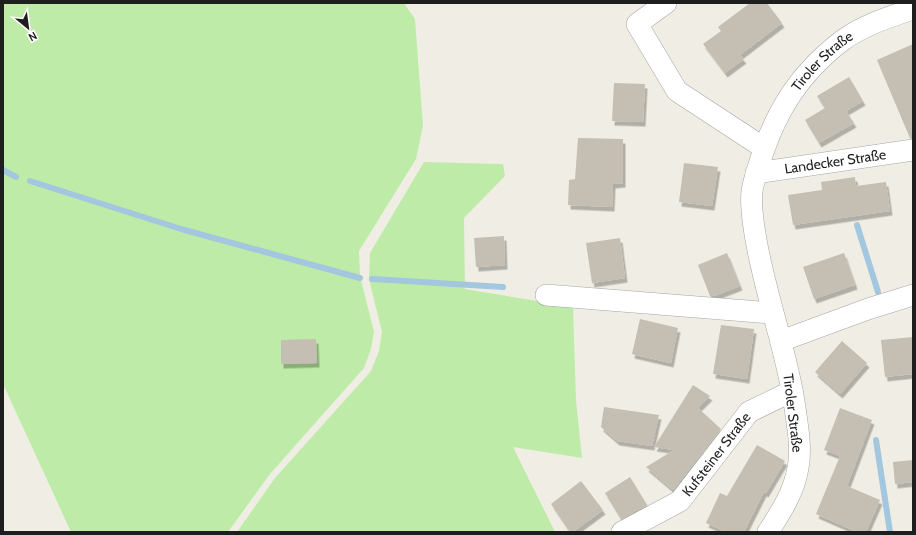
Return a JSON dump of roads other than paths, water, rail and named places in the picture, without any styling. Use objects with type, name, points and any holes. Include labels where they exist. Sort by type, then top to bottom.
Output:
[{"type":"street","points":[[666,3],[637,24],[677,90],[764,148]]},
{"type":"street","name":"Tiroler Straße","points":[[768,532],[782,511],[794,484],[798,468],[799,450],[792,391],[781,341],[772,313],[762,271],[755,235],[752,192],[756,173],[764,148],[775,122],[787,99],[805,75],[844,40],[864,28],[889,17],[913,9]]},
{"type":"street","name":"Landecker Straße","points":[[756,173],[913,150]]},
{"type":"street","points":[[546,294],[772,313]]},
{"type":"street","points":[[781,341],[868,309],[913,295]]},
{"type":"street","name":"Kufsteiner Straße","points":[[622,532],[680,501],[749,412],[792,391]]},
{"type":"waterway","points":[[3,170],[16,177]]},
{"type":"waterway","points":[[30,181],[181,229],[360,278]]},
{"type":"waterway","points":[[857,225],[878,292]]},
{"type":"waterway","points":[[372,279],[503,287]]},
{"type":"waterway","points":[[876,440],[890,532]]}]
